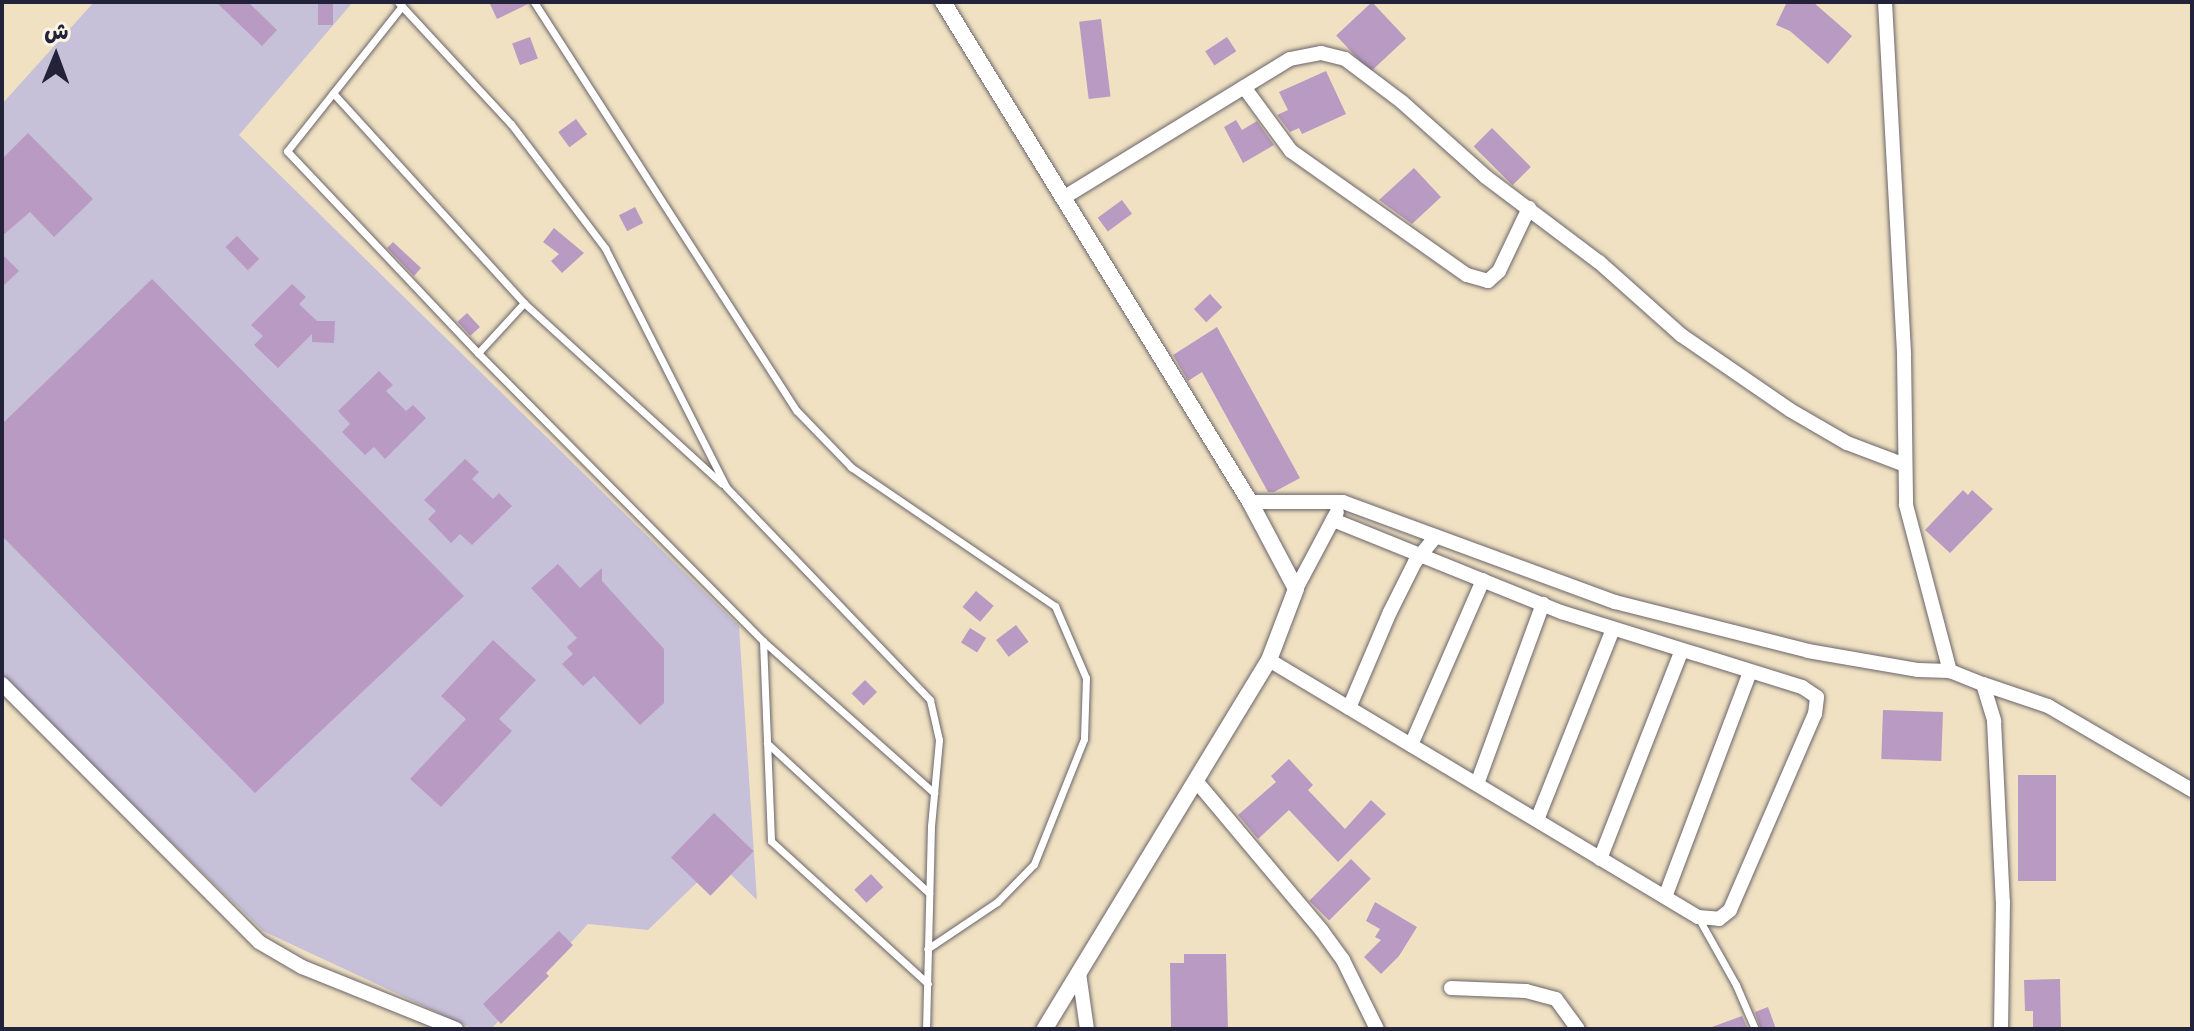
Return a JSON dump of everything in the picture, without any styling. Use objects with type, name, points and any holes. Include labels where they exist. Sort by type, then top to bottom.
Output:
[{"type":"street","points":[[943,2],[1250,502],[1296,589]]},
{"type":"street","points":[[1885,2],[1904,355],[1906,505],[1950,671]]},
{"type":"street","points":[[1063,198],[1290,59],[1321,53],[1345,59],[1402,102],[1486,177],[1599,262],[1681,335],[1847,443],[1905,465]]},
{"type":"street","points":[[1244,87],[1291,151],[1467,275],[1488,281],[1499,271],[1529,208]]},
{"type":"street","points":[[1250,502],[1343,502],[1615,602],[1808,651],[1918,670],[1950,671],[2048,706],[2192,790]]},
{"type":"street","points":[[1045,1029],[1269,660],[1296,589],[1343,502]]},
{"type":"street","points":[[1269,660],[1698,917],[1719,919],[1730,910],[1815,714],[1817,697],[1802,687],[1681,652],[1543,604],[1333,520]]},
{"type":"street","points":[[1349,708],[1390,612],[1422,554],[1436,536]]},
{"type":"street","points":[[1411,745],[1483,580]]},
{"type":"street","points":[[1477,784],[1543,604]]},
{"type":"street","points":[[1537,820],[1613,629]]},
{"type":"street","points":[[1600,859],[1681,652]]},
{"type":"street","points":[[1665,897],[1750,672]]},
{"type":"street","points":[[2,684],[259,942],[302,967],[456,1029]]},
{"type":"street","points":[[1983,684],[1994,721],[2003,902],[2001,1029]]},
{"type":"street","points":[[1197,782],[1322,931],[1343,960],[1377,1029]]},
{"type":"street","points":[[1079,973],[1087,1029]]},
{"type":"street","points":[[1451,988],[1526,991],[1556,999],[1578,1029]]},
{"type":"lane","points":[[534,2],[797,411],[851,467],[1055,606],[1086,678],[1084,739],[1034,864],[997,902],[927,949]]},
{"type":"lane","points":[[726,487],[605,248],[511,124],[400,4],[287,151],[478,353],[763,641],[934,793]]},
{"type":"lane","points":[[333,93],[524,303],[726,487],[930,700],[939,740],[929,893],[926,1029]]},
{"type":"lane","points":[[478,353],[524,303]]},
{"type":"lane","points":[[763,641],[771,841],[928,984]]},
{"type":"lane","points":[[767,743],[929,893]]},
{"type":"lane","points":[[1698,917],[1736,985],[1755,1029]]},
{"type":"shaded area","points":[[94,2],[353,2],[239,135],[739,626],[757,900],[718,862],[648,930],[588,924],[491,1029],[473,1029],[263,931],[2,677],[2,104]]},
{"type":"building","points":[[216,2],[248,2],[277,30],[262,46]]},
{"type":"building","points":[[318,2],[333,2],[333,25],[318,25]]},
{"type":"building","points":[[489,2],[528,2],[528,4],[497,19]]},
{"type":"building","points":[[1372,2],[1406,39],[1370,72],[1336,35]]},
{"type":"building","points":[[1787,2],[1813,2],[1852,36],[1828,64],[1790,31],[1776,25]]},
{"type":"building","points":[[1101,19],[1111,96],[1089,99],[1079,22]]},
{"type":"building","points":[[530,37],[538,59],[520,65],[512,43]]},
{"type":"building","points":[[1227,37],[1236,51],[1214,65],[1205,51]]},
{"type":"building","points":[[1326,71],[1346,114],[1302,134],[1299,128],[1290,132],[1277,115],[1288,110],[1279,92]]},
{"type":"building","points":[[576,119],[587,134],[569,147],[558,132]]},
{"type":"building","points":[[1236,120],[1242,130],[1257,121],[1274,145],[1243,163],[1224,127]]},
{"type":"building","points":[[1492,128],[1531,167],[1513,185],[1474,146]]},
{"type":"building","points":[[28,133],[93,199],[54,237],[30,212],[2,236],[2,159]]},
{"type":"building","points":[[1414,168],[1441,197],[1412,224],[1379,200]]},
{"type":"building","points":[[1122,200],[1132,214],[1108,231],[1098,218]]},
{"type":"building","points":[[635,207],[643,223],[627,231],[619,215]]},
{"type":"building","points":[[554,228],[584,253],[562,273],[551,261],[559,254],[543,242]]},
{"type":"building","points":[[237,236],[259,259],[248,270],[225,247]]},
{"type":"building","points":[[393,242],[421,268],[414,276],[387,248]]},
{"type":"building","points":[[2,254],[19,271],[2,287]]},
{"type":"building","points":[[152,279],[464,596],[255,793],[2,536],[2,424]]},
{"type":"building","points":[[292,284],[306,297],[299,304],[317,321],[335,321],[334,343],[312,342],[312,334],[278,368],[254,345],[263,336],[251,325]]},
{"type":"building","points":[[1210,294],[1222,307],[1206,322],[1194,309]]},
{"type":"building","points":[[467,313],[480,327],[470,336],[457,322]]},
{"type":"building","points":[[1217,327],[1300,478],[1274,492],[1268,492],[1202,372],[1188,381],[1173,355]]},
{"type":"building","points":[[379,371],[393,385],[386,391],[406,411],[413,405],[426,418],[385,459],[374,447],[365,455],[342,432],[350,424],[338,411]]},
{"type":"building","points":[[465,459],[479,472],[472,479],[493,499],[499,493],[512,506],[472,545],[460,534],[451,543],[428,519],[436,511],[424,500]]},
{"type":"building","points":[[1963,490],[1968,495],[1972,490],[1993,509],[1950,553],[1925,530]]},
{"type":"building","points":[[558,564],[580,588],[602,568],[602,581],[664,649],[664,703],[640,725],[594,676],[583,686],[562,664],[573,654],[567,647],[577,638],[531,588]]},
{"type":"building","points":[[976,591],[994,606],[980,622],[963,607]]},
{"type":"building","points":[[1016,625],[1029,642],[1009,657],[996,640]]},
{"type":"building","points":[[970,628],[986,638],[977,652],[961,642]]},
{"type":"building","points":[[493,640],[536,680],[499,719],[512,731],[441,807],[410,779],[466,719],[441,696]]},
{"type":"building","points":[[865,680],[877,692],[864,705],[852,693]]},
{"type":"building","points":[[1883,710],[1943,712],[1941,761],[1881,759]]},
{"type":"building","points":[[1289,759],[1313,785],[1308,790],[1345,829],[1371,800],[1386,814],[1338,862],[1289,810],[1258,839],[1238,815],[1276,782],[1271,776]]},
{"type":"building","points":[[2018,775],[2056,775],[2056,881],[2018,881]]},
{"type":"building","points":[[714,813],[754,851],[710,896],[671,858]]},
{"type":"building","points":[[1351,859],[1371,879],[1329,921],[1309,901]]},
{"type":"building","points":[[871,874],[883,887],[866,903],[854,890]]},
{"type":"building","points":[[1375,902],[1417,927],[1399,956],[1381,974],[1364,957],[1381,940],[1375,937],[1380,929],[1366,921]]},
{"type":"building","points":[[559,931],[573,945],[546,973],[549,976],[501,1024],[483,1004]]},
{"type":"building","points":[[1184,954],[1226,954],[1228,1029],[1171,1029],[1170,963],[1184,963]]},
{"type":"building","points":[[2060,979],[2061,1029],[2033,1029],[2033,1011],[2025,1011],[2024,980]]},
{"type":"building","points":[[1768,1007],[1776,1029],[1761,1029],[1755,1012]]},
{"type":"building","points":[[1742,1016],[1748,1029],[1712,1027]]}]
